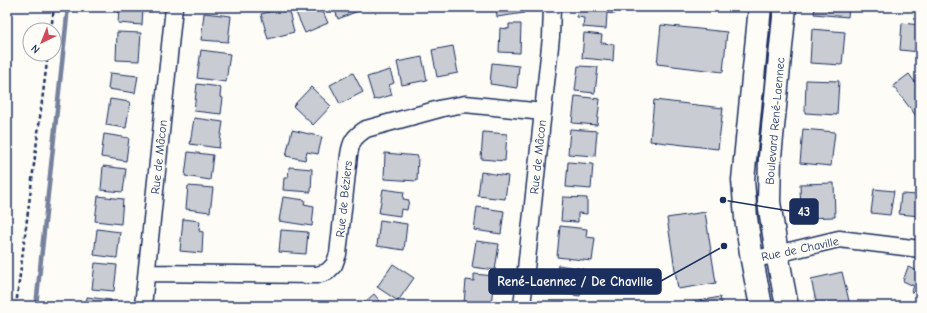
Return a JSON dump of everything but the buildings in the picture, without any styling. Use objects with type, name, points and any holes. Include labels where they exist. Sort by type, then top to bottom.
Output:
[{"type":"street","name":"Rue de Mâcon","points":[[144,306],[174,7]]},
{"type":"street","name":"Rue de Mâcon","points":[[522,306],[543,112],[552,7]]},
{"type":"street","points":[[760,7],[743,180],[746,218],[760,306]]},
{"type":"street","name":"Boulevard René-Laennec","points":[[785,7],[770,157],[769,202],[787,306]]},
{"type":"street","name":"Rue de Béziers","points":[[147,273],[317,275],[327,272],[334,265],[338,254],[348,155],[351,144],[357,135],[366,129],[443,108],[465,104],[543,112]]},
{"type":"street","name":"Rue de Chaville","points":[[752,260],[839,239],[920,249]]},
{"type":"path","points":[[52,22],[54,7]]},
{"type":"path","points":[[16,306],[47,62]]},
{"type":"waterway","points":[[36,306],[68,7]]},
{"type":"place","name":"43","points":[[723,200]]},
{"type":"place","name":"René-Laennec / De Chaville","points":[[724,246]]}]
